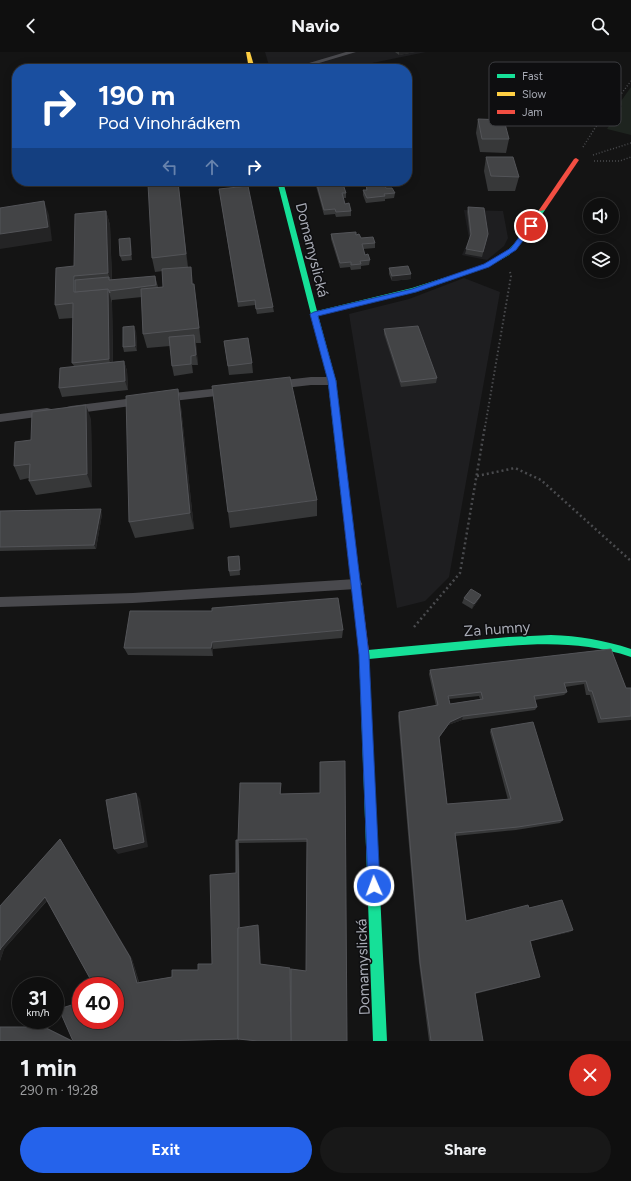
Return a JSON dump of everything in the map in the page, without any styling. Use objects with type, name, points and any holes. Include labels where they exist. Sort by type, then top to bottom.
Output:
[{"type":"street","points":[[248,52],[251,64]]},
{"type":"street","points":[[314,314],[414,290],[486,266],[507,254],[522,239],[576,160]]},
{"type":"street","name":"Domamyslická","points":[[281,186],[332,381],[356,584],[364,655],[380,1041]]},
{"type":"street","name":"Za humny","points":[[364,655],[512,641],[583,640],[616,647],[631,653]]},
{"type":"lane","points":[[310,64],[353,52]]},
{"type":"lane","points":[[264,387],[311,381],[332,381]]},
{"type":"lane","points":[[0,418],[241,389]]},
{"type":"lane","points":[[0,602],[133,598],[356,584]]},
{"type":"path","points":[[621,94],[631,81]]},
{"type":"path","points":[[576,160],[631,143]]},
{"type":"path","points":[[576,160],[620,161],[631,157]]},
{"type":"path","points":[[413,628],[460,573],[511,276],[507,254]]},
{"type":"path","points":[[477,476],[515,468],[541,480],[631,562]]},
{"type":"shaded area","points":[[265,52],[426,52],[367,64],[269,64]]},
{"type":"shaded area","points":[[631,87],[631,135],[607,129],[609,126],[621,126],[621,101]]},
{"type":"shaded area","points":[[464,210],[503,211],[508,238],[504,246],[487,260],[462,255],[469,239]]},
{"type":"shaded area","points":[[464,278],[500,292],[449,577],[425,601],[397,608],[349,314],[409,299]]},
{"type":"building","points":[[478,119],[489,119],[489,126],[506,126],[509,139],[482,139]]},
{"type":"building","points":[[486,157],[513,157],[519,177],[491,176]]},
{"type":"building","points":[[148,186],[178,186],[186,254],[152,258]]},
{"type":"building","points":[[248,186],[273,307],[256,309],[255,300],[238,302],[219,189]]},
{"type":"building","points":[[317,186],[344,186],[346,193],[342,193],[345,204],[349,203],[351,211],[336,212],[335,209],[324,210]]},
{"type":"building","points":[[366,186],[385,186],[386,188],[392,188],[395,193],[367,198],[363,190],[367,190]]},
{"type":"building","points":[[44,201],[48,227],[0,234],[0,208]]},
{"type":"building","points":[[468,207],[484,208],[488,234],[483,252],[466,249],[471,234]]},
{"type":"building","points":[[106,211],[108,273],[74,276],[74,292],[108,289],[109,359],[72,363],[73,303],[55,305],[56,268],[74,266],[75,214]]},
{"type":"building","points":[[356,232],[356,235],[359,234],[361,238],[373,237],[375,243],[362,244],[365,255],[368,254],[370,260],[360,261],[361,264],[351,265],[351,262],[340,263],[331,234]]},
{"type":"building","points":[[130,238],[131,255],[120,256],[119,239]]},
{"type":"building","points":[[408,266],[411,274],[392,276],[389,268]]},
{"type":"building","points":[[191,267],[192,284],[194,284],[199,328],[143,334],[141,289],[163,287],[162,269]]},
{"type":"building","points":[[155,276],[156,285],[109,291],[108,289],[75,292],[75,280],[109,277],[109,280]]},
{"type":"building","points":[[134,326],[135,346],[123,347],[123,327]]},
{"type":"building","points":[[418,326],[437,378],[401,382],[384,329]]},
{"type":"building","points":[[194,335],[196,355],[191,356],[191,364],[172,366],[169,337]]},
{"type":"building","points":[[248,338],[252,363],[228,366],[224,341]]},
{"type":"building","points":[[124,361],[125,381],[59,388],[60,368]]},
{"type":"building","points":[[290,377],[317,500],[228,512],[212,386]]},
{"type":"building","points":[[178,389],[190,513],[129,522],[126,396]]},
{"type":"building","points":[[86,405],[87,474],[29,481],[30,464],[14,466],[15,442],[31,440],[32,412]]},
{"type":"building","points":[[101,509],[94,545],[0,547],[0,511]]},
{"type":"building","points":[[239,556],[240,570],[229,571],[228,557]]},
{"type":"building","points":[[471,589],[481,595],[474,604],[464,598]]},
{"type":"building","points":[[338,598],[343,630],[212,642],[211,648],[124,648],[130,611],[212,611],[212,608]]},
{"type":"building","points":[[611,649],[626,688],[631,688],[631,716],[601,719],[592,691],[589,691],[586,681],[564,683],[567,692],[534,696],[537,707],[463,716],[450,722],[439,737],[447,804],[511,799],[491,729],[533,722],[563,820],[518,827],[455,833],[466,921],[528,905],[529,908],[562,900],[573,930],[530,941],[540,977],[475,993],[483,1041],[431,1041],[420,962],[399,712],[438,705],[430,670]],"holes":[[[481,692],[483,699],[450,704],[448,696]]]},
{"type":"building","points":[[345,761],[347,1041],[291,1041],[291,969],[306,971],[307,839],[238,840],[240,783],[281,783],[280,794],[320,793],[320,762]]},
{"type":"building","points":[[136,793],[144,842],[114,849],[106,800]]},
{"type":"building","points":[[60,839],[130,957],[137,983],[172,977],[172,970],[198,970],[198,964],[212,964],[210,875],[236,873],[236,840],[238,840],[239,1039],[73,1041],[64,1020],[64,1007],[72,1005],[72,1029],[124,1029],[124,977],[89,977],[45,897],[0,950],[0,906]]},
{"type":"building","points":[[258,925],[260,964],[290,968],[291,1041],[258,1041],[238,1039],[238,928]]},
{"type":"building","points":[[0,1027],[12,1027],[12,1029],[48,1029],[72,1041],[0,1041]]},
{"type":"traffic: fast","points":[[281,186],[332,381],[347,513]]},
{"type":"traffic: fast","points":[[314,314],[414,290],[486,266],[507,254],[522,239],[542,210]]},
{"type":"traffic: fast","points":[[364,655],[509,641],[551,639],[592,642],[612,646],[631,653]]},
{"type":"traffic: fast","points":[[364,652],[380,1041]]},
{"type":"traffic: slow","points":[[248,52],[251,64]]},
{"type":"traffic: jam","points":[[542,210],[576,160]]},
{"type":"traffic: jam","points":[[347,513],[364,652]]},
{"type":"route","points":[[374,886],[364,655],[332,381],[314,314],[414,290],[486,266],[513,249],[531,226]]}]
